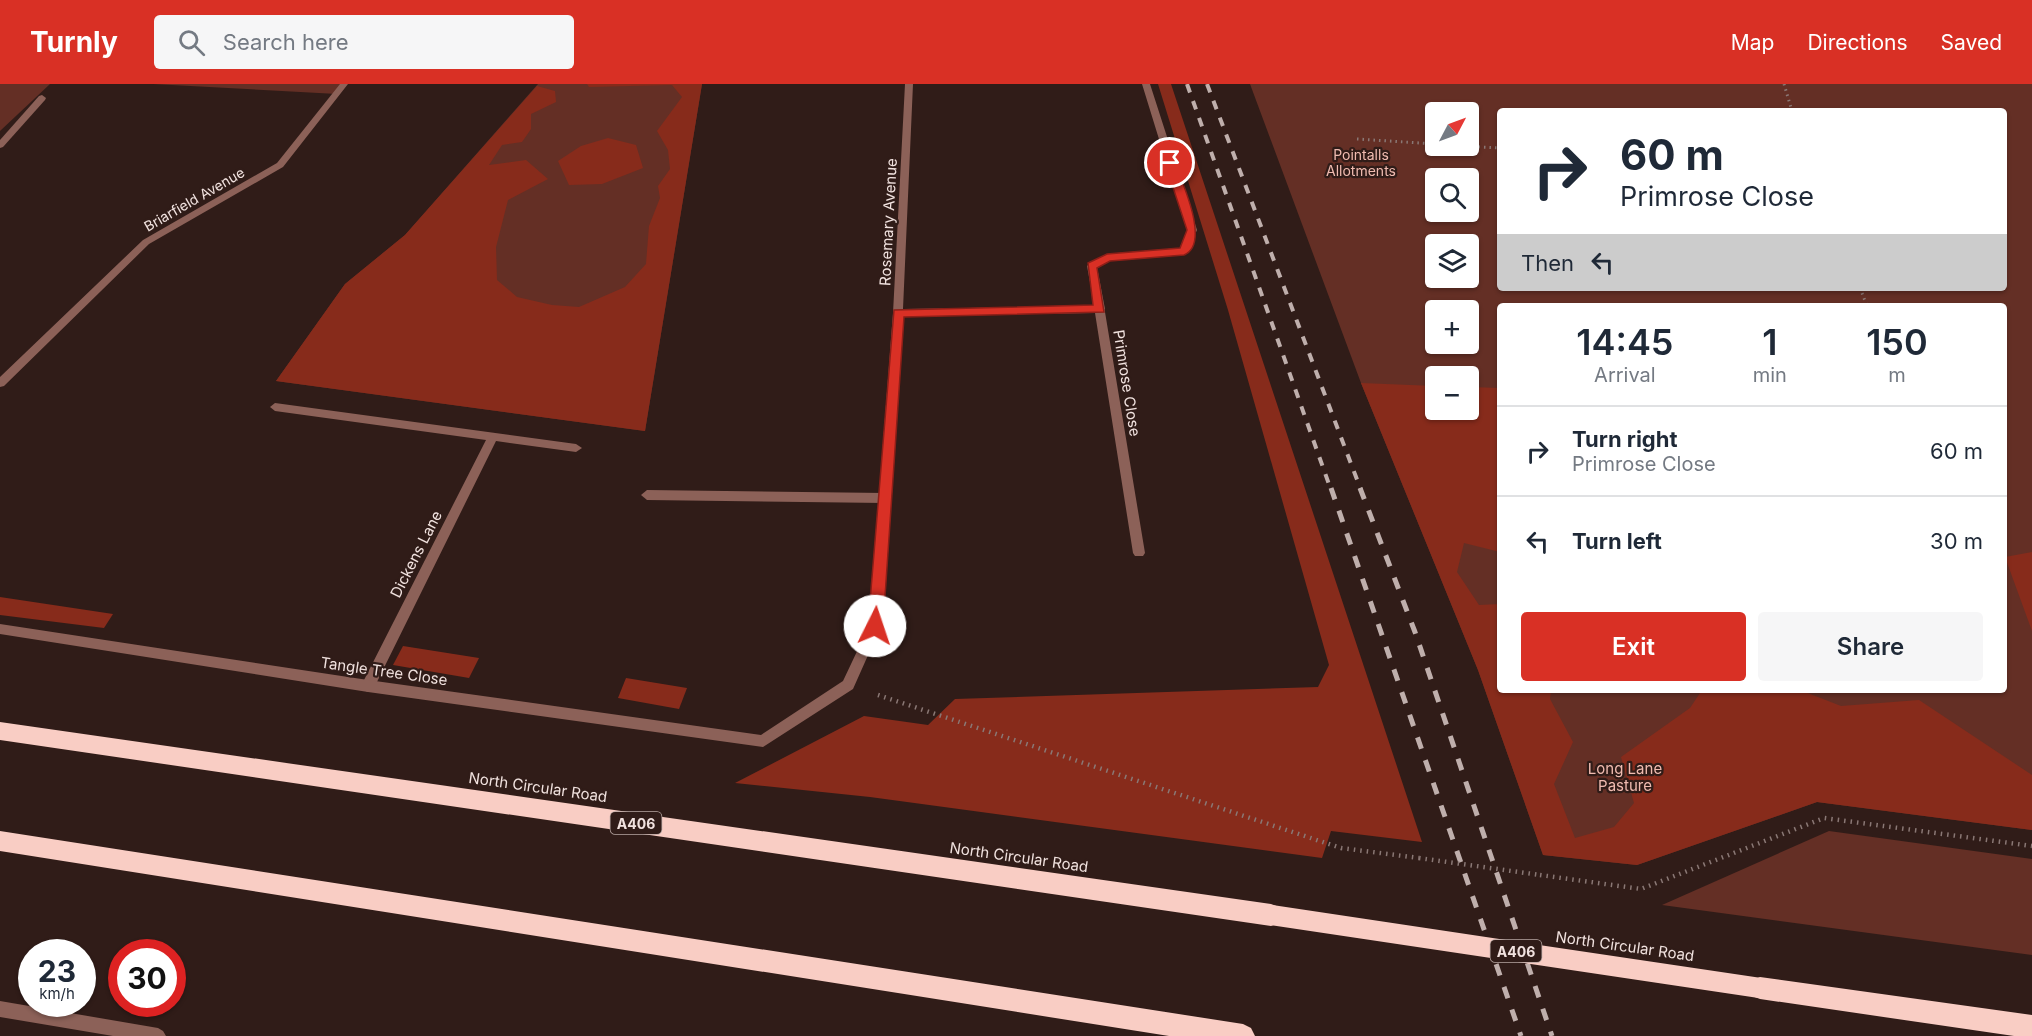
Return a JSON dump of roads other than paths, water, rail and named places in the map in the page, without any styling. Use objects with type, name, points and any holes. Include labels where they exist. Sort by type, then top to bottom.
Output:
[{"type":"highway","name":"North Circular Road","points":[[0,731],[2032,1028]]},
{"type":"highway","points":[[0,841],[1243,1036]]},
{"type":"street","name":"Briarfield Avenue","points":[[0,383],[146,242],[280,165],[344,84]]},
{"type":"street","name":"Rosemary Avenue","points":[[764,741],[849,685],[875,626],[898,313],[909,84]]},
{"type":"street","name":"Primrose Close","points":[[1139,553],[1092,266],[1107,257],[1184,251],[1192,230],[1146,84]]},
{"type":"street","points":[[0,145],[42,98]]},
{"type":"street","points":[[898,313],[1100,309]]},
{"type":"street","points":[[275,407],[576,447]]},
{"type":"street","name":"Dickens Lane","points":[[368,686],[494,437]]},
{"type":"street","points":[[647,495],[885,498]]},
{"type":"street","name":"Tangle Tree Close","points":[[0,629],[368,686],[764,741]]},
{"type":"street","points":[[0,1009],[158,1036]]},
{"type":"railway","points":[[1187,84],[1331,490]]},
{"type":"railway","points":[[1207,84],[1361,490]]},
{"type":"railway","points":[[1331,488],[1521,1036]]},
{"type":"railway","points":[[1360,488],[1415,632],[1552,1036]]},
{"type":"park label","name":"Pointalls Allotments","points":[[1361,162]]},
{"type":"park label","name":"Long Lane Pasture","points":[[1625,776]]}]
